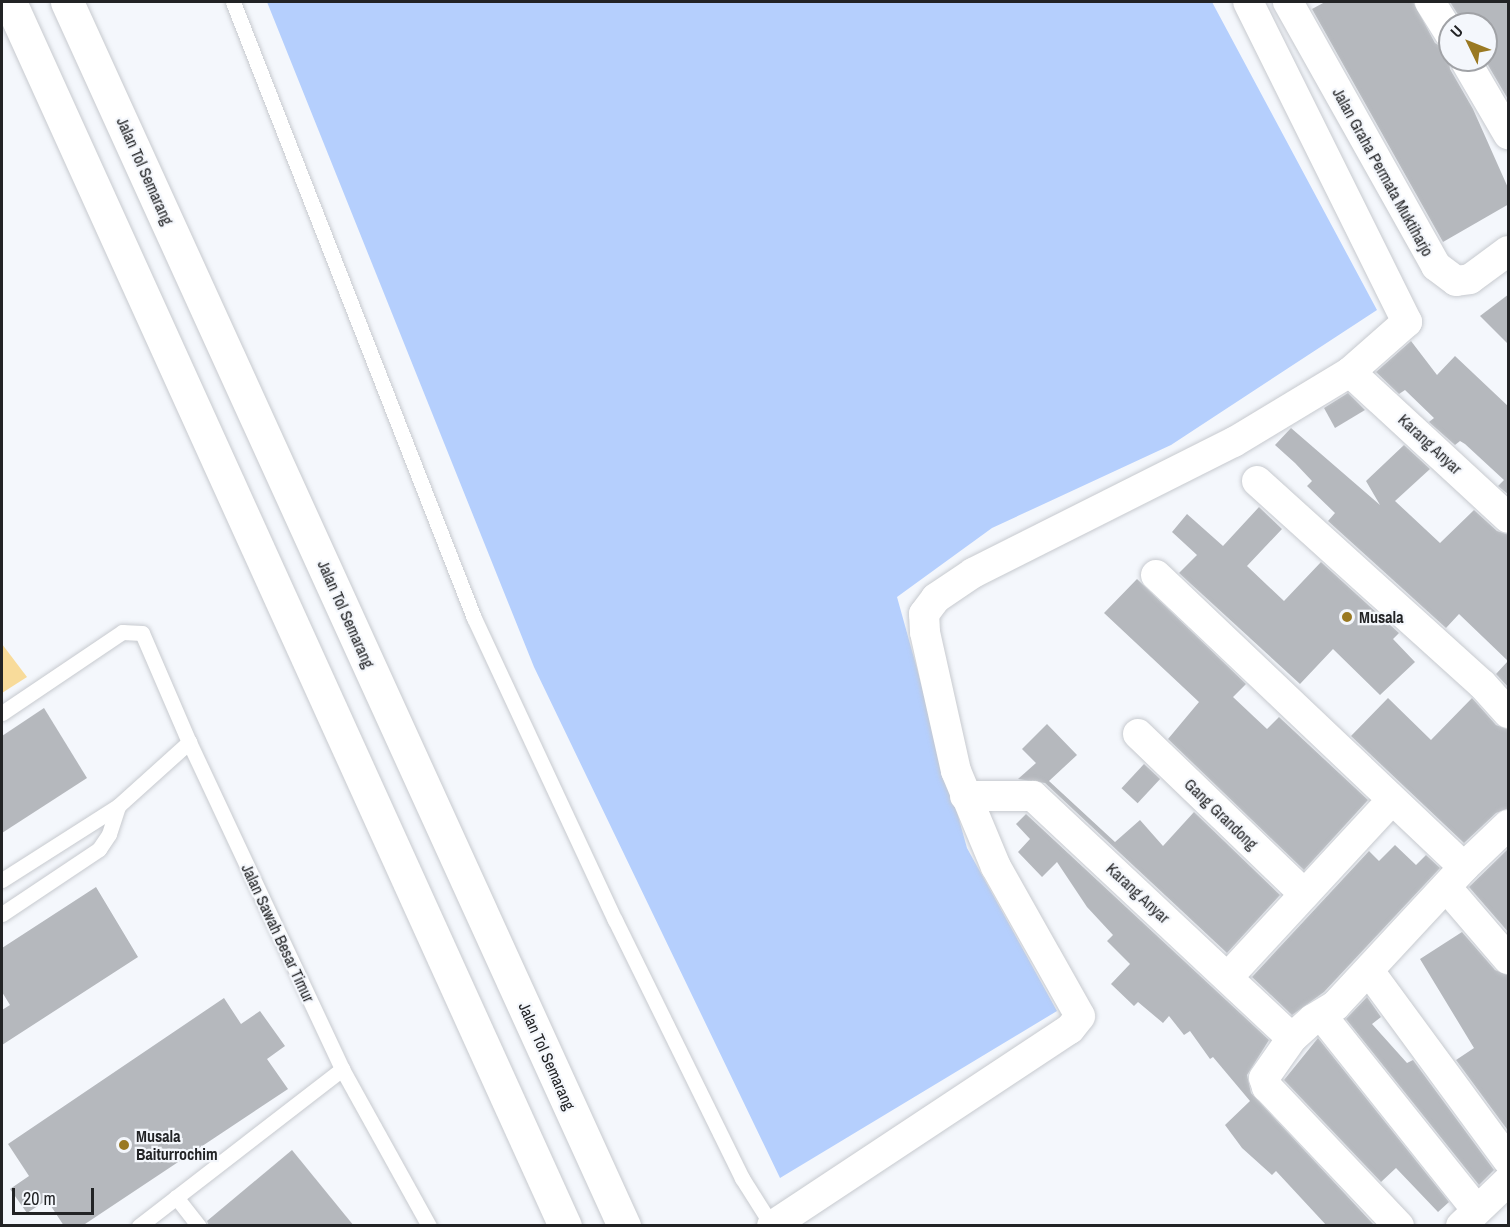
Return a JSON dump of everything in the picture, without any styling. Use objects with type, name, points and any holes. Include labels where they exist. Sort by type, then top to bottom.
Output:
[{"type":"highway","points":[[10,2],[565,1226]]},
{"type":"highway","name":"Jalan Tol Semarang","points":[[68,2],[624,1226]]},
{"type":"street","points":[[771,1225],[1070,1029],[1080,1016],[996,867],[966,796],[925,633],[924,615],[936,598],[973,573],[1234,442],[1350,372],[1407,322],[1248,2]]},
{"type":"street","name":"Jalan Graha Permata Muktiharjo","points":[[1288,2],[1436,266],[1456,281],[1470,279],[1509,251]]},
{"type":"street","points":[[1430,2],[1438,15]]},
{"type":"street","points":[[1472,72],[1509,134]]},
{"type":"street","name":"Karang Anyar","points":[[1350,372],[1509,518]]},
{"type":"street","points":[[1257,481],[1482,684],[1509,713]]},
{"type":"street","points":[[1156,575],[1392,800],[1455,877],[1509,959]]},
{"type":"street","name":"Gang Grandong","points":[[1138,734],[1304,894]]},
{"type":"street","name":"Karang Anyar","points":[[966,796],[1033,796],[1292,1038]]},
{"type":"street","points":[[1228,977],[1392,800]]},
{"type":"street","points":[[1399,1226],[1268,1087],[1264,1078],[1292,1038],[1313,1018],[1322,1016],[1369,971],[1455,877],[1509,825]]},
{"type":"street","points":[[1322,1016],[1469,1218],[1506,1182],[1369,971]]},
{"type":"lane","points":[[233,2],[474,618],[615,920],[742,1178],[771,1225]]},
{"type":"lane","name":"Jalan Sawah Besar Timur","points":[[2,713],[122,632],[142,633],[189,742],[342,1069],[429,1226]]},
{"type":"lane","points":[[2,880],[118,806],[189,742]]},
{"type":"lane","points":[[2,914],[99,849],[109,834],[118,806]]},
{"type":"lane","points":[[15,871],[27,896]]},
{"type":"lane","points":[[140,1226],[342,1069]]},
{"type":"lane","points":[[176,1197],[199,1226]]},
{"type":"shaded area","points":[[2,644],[27,677],[2,693]]},
{"type":"water","points":[[267,2],[1212,2],[1377,310],[1171,445],[992,528],[897,597],[967,848],[1057,1011],[780,1178],[534,667]]},
{"type":"building","points":[[1325,2],[1413,2],[1438,45],[1438,72],[1452,72],[1473,109],[1509,190],[1509,204],[1443,242],[1312,9]]},
{"type":"building","points":[[1450,2],[1509,2],[1509,101],[1492,72],[1498,72],[1498,12],[1456,12]]},
{"type":"building","points":[[1509,294],[1509,345],[1480,316]]},
{"type":"building","points":[[1411,341],[1437,375],[1455,356],[1509,407],[1509,495],[1498,486],[1504,480],[1465,444],[1460,441],[1455,445],[1429,422],[1434,418],[1405,390],[1399,394],[1376,372]]},
{"type":"building","points":[[1348,393],[1365,410],[1335,428],[1324,408]]},
{"type":"building","points":[[1291,428],[1380,505],[1366,481],[1404,445],[1430,469],[1395,501],[1440,543],[1474,510],[1497,531],[1509,535],[1509,688],[1496,674],[1508,661],[1459,614],[1446,628],[1328,521],[1335,513],[1307,486],[1312,481],[1275,445]]},
{"type":"building","points":[[1259,507],[1282,529],[1247,566],[1284,601],[1321,562],[1399,633],[1393,639],[1415,662],[1380,695],[1333,649],[1300,684],[1179,573],[1197,555],[1172,532],[1187,514],[1223,546]]},
{"type":"building","points":[[1137,579],[1246,684],[1233,697],[1267,729],[1279,717],[1368,800],[1304,870],[1168,739],[1199,702],[1104,613]]},
{"type":"building","points":[[1388,698],[1431,740],[1472,698],[1496,725],[1509,730],[1509,808],[1496,813],[1464,843],[1351,736]]},
{"type":"building","points":[[44,708],[87,778],[2,833],[2,736]]},
{"type":"building","points":[[1047,724],[1077,755],[1049,781],[1115,842],[1140,820],[1163,846],[1194,812],[1280,895],[1227,953],[1045,783],[1018,779],[1036,763],[1022,749]]},
{"type":"building","points":[[1144,764],[1160,779],[1138,803],[1121,788]]},
{"type":"building","points":[[1026,814],[1269,1040],[1247,1075],[1251,1093],[1375,1226],[1327,1226],[1276,1171],[1272,1175],[1242,1148],[1225,1125],[1250,1101],[1213,1057],[1210,1059],[1190,1031],[1184,1035],[1169,1016],[1163,1023],[1138,1002],[1134,1006],[1111,984],[1130,964],[1107,941],[1113,935],[1087,907],[1057,862],[1042,877],[1018,852],[1030,839],[1016,824]]},
{"type":"building","points":[[1395,845],[1416,865],[1426,855],[1440,868],[1324,992],[1292,1015],[1252,977],[1369,851],[1379,861]]},
{"type":"building","points":[[1509,848],[1509,933],[1469,887]]},
{"type":"building","points":[[96,887],[138,957],[2,1045],[2,1010],[10,1005],[2,992],[2,948]]},
{"type":"building","points":[[1462,932],[1495,970],[1509,976],[1509,1132],[1456,1060],[1474,1048],[1420,959]]},
{"type":"building","points":[[1367,997],[1381,1017],[1372,1024],[1407,1063],[1413,1060],[1494,1170],[1479,1185],[1346,1019]]},
{"type":"building","points":[[224,998],[241,1024],[260,1011],[285,1046],[267,1059],[288,1089],[82,1226],[64,1226],[47,1200],[27,1213],[10,1189],[29,1176],[8,1144]]},
{"type":"building","points":[[1318,1038],[1449,1202],[1438,1212],[1396,1168],[1381,1182],[1284,1080]]},
{"type":"building","points":[[292,1150],[354,1226],[209,1226],[207,1221]]},
{"type":"place","name":"Musala","points":[[1347,617]]},
{"type":"place","name":"Musala Baiturrochim","points":[[124,1145]]}]
